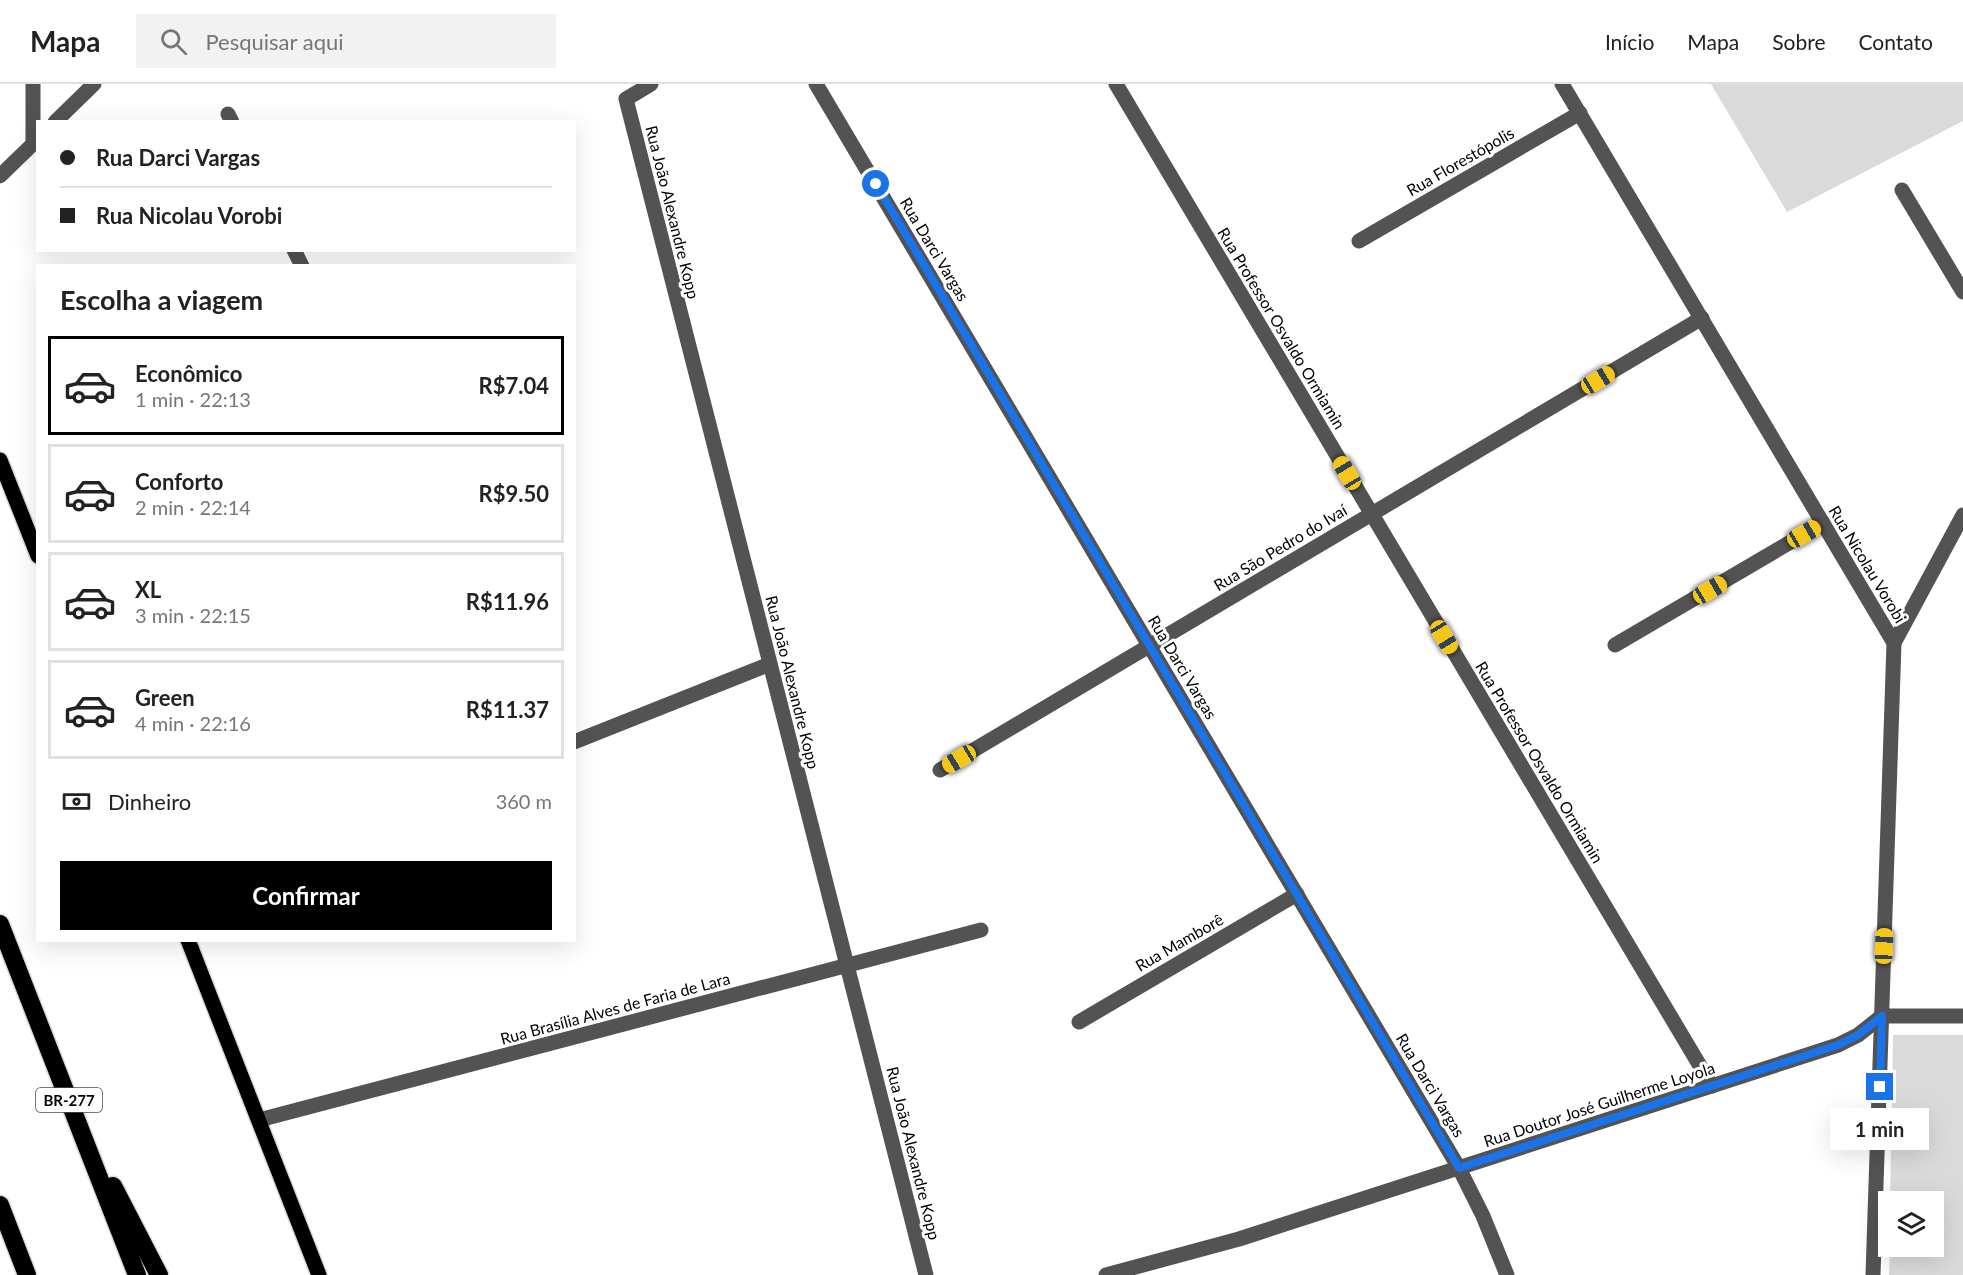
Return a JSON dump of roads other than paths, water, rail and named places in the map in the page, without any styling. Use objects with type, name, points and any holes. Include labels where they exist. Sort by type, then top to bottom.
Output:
[{"type":"highway","name":"BR-277","points":[[0,924],[137,1275]]},
{"type":"highway","points":[[68,1096],[159,1275]]},
{"type":"highway","points":[[0,1205],[27,1275]]},
{"type":"main road","points":[[0,460],[36,551]]},
{"type":"main road","points":[[189,942],[320,1275]]},
{"type":"street","points":[[0,176],[35,142],[33,84]]},
{"type":"street","points":[[58,120],[94,84]]},
{"type":"street","name":"Rua João Alexandre Kopp","points":[[651,84],[626,99],[926,1275]]},
{"type":"street","name":"Rua Darci Vargas","points":[[816,84],[1459,1168],[1483,1216],[1507,1275]]},
{"type":"street","name":"Rua Professor Osvaldo Ormiamin","points":[[1116,84],[1712,1086]]},
{"type":"street","name":"Rua Nicolau Vorobi","points":[[1562,84],[1894,643],[1873,1275]]},
{"type":"street","name":"Rua Florestópolis","points":[[1359,241],[1580,113]]},
{"type":"street","points":[[1902,190],[1963,292]]},
{"type":"street","name":"Rua São Pedro do Ivaí","points":[[940,771],[1702,318]]},
{"type":"street","points":[[1894,643],[1963,515]]},
{"type":"street","points":[[1615,645],[1823,523]]},
{"type":"street","points":[[576,741],[770,664]]},
{"type":"street","name":"Rua Mamborê","points":[[1079,1022],[1297,894]]},
{"type":"street","name":"Rua Brasília Alves de Faria de Lara","points":[[259,1120],[981,930]]},
{"type":"street","points":[[1882,1016],[1963,1016]]},
{"type":"street","name":"Rua Doutor José Guilherme Loyola","points":[[1106,1275],[1239,1239],[1838,1045],[1858,1035],[1882,1016]]}]
